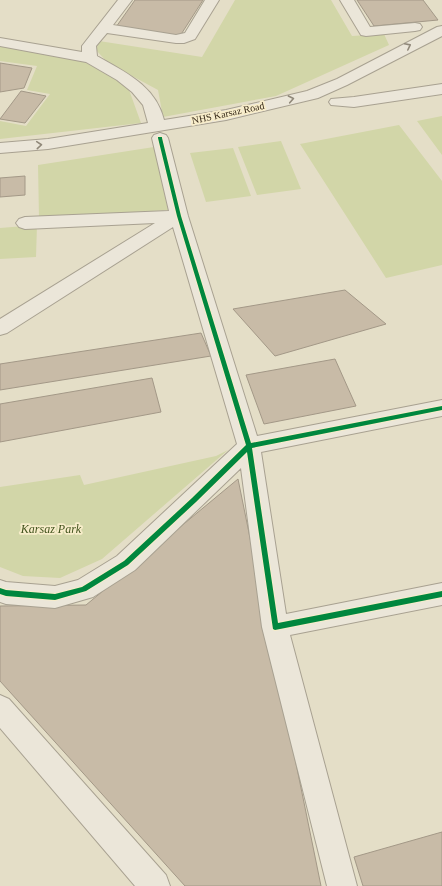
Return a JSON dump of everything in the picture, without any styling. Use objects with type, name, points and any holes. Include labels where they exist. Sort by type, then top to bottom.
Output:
[{"type":"street","points":[[90,58],[89,46],[125,0]]},
{"type":"street","points":[[103,28],[184,39],[190,36],[212,0]]},
{"type":"street","points":[[347,0],[366,32],[414,27]]},
{"type":"street","points":[[317,100],[442,30]]},
{"type":"street","points":[[0,42],[90,58],[133,84],[142,92],[150,103],[159,132],[179,216],[249,446],[275,627],[342,886]]},
{"type":"street","points":[[336,99],[360,85],[442,44]]},
{"type":"street","points":[[0,148],[159,132],[307,111],[326,92],[336,99],[354,102],[442,89]]},
{"type":"street","points":[[0,160],[78,152],[159,132]]},
{"type":"street","points":[[25,223],[179,216]]},
{"type":"street","points":[[0,328],[179,216]]},
{"type":"street","points":[[0,591],[6,593],[55,597],[84,589],[126,563],[194,500],[249,446],[442,408]]},
{"type":"street","points":[[275,627],[442,594]]},
{"type":"street","points":[[0,708],[155,886]]},
{"type":"green space","points":[[235,0],[331,0],[352,36],[384,34],[389,45],[276,96],[163,117],[158,90],[108,63],[96,50],[99,41],[202,57]]},
{"type":"green space","points":[[0,45],[80,59],[128,87],[141,123],[0,139],[0,121],[26,126],[50,94],[27,90],[37,66],[0,61]]},
{"type":"green space","points":[[442,116],[442,155],[417,121]]},
{"type":"green space","points":[[399,125],[442,181],[442,265],[386,278],[300,144]]},
{"type":"green space","points":[[281,141],[301,189],[257,195],[238,147]]},
{"type":"green space","points":[[154,147],[168,210],[39,218],[38,165]]},
{"type":"green space","points":[[233,148],[251,196],[206,202],[190,153]]},
{"type":"green space","points":[[37,225],[36,257],[0,259],[0,228]]},
{"type":"green space","name":"Karsaz Park","points":[[228,450],[102,559],[60,578],[23,576],[0,567],[0,487],[80,475],[84,485],[216,456]]},
{"type":"building","points":[[135,0],[203,0],[180,36],[116,27]]},
{"type":"building","points":[[357,0],[423,0],[438,20],[374,26]]},
{"type":"building","points":[[0,63],[32,68],[24,88],[0,92]]},
{"type":"building","points":[[21,91],[46,96],[25,123],[0,119]]},
{"type":"building","points":[[25,176],[25,195],[0,197],[0,178]]},
{"type":"building","points":[[345,290],[386,324],[275,356],[233,309]]},
{"type":"building","points":[[201,333],[211,356],[0,390],[0,364]]},
{"type":"building","points":[[335,359],[356,406],[264,424],[246,375]]},
{"type":"building","points":[[152,378],[161,412],[0,442],[0,404]]},
{"type":"building","points":[[238,479],[321,886],[185,886],[0,681],[0,606],[86,605]]},
{"type":"building","points":[[442,832],[442,886],[363,886],[354,857]]},
{"type":"cycle path","points":[[160,138],[179,216],[249,446],[275,627],[442,594]]},
{"type":"cycle path","points":[[0,591],[6,593],[55,597],[84,589],[126,563],[194,500],[249,446],[442,408]]}]
